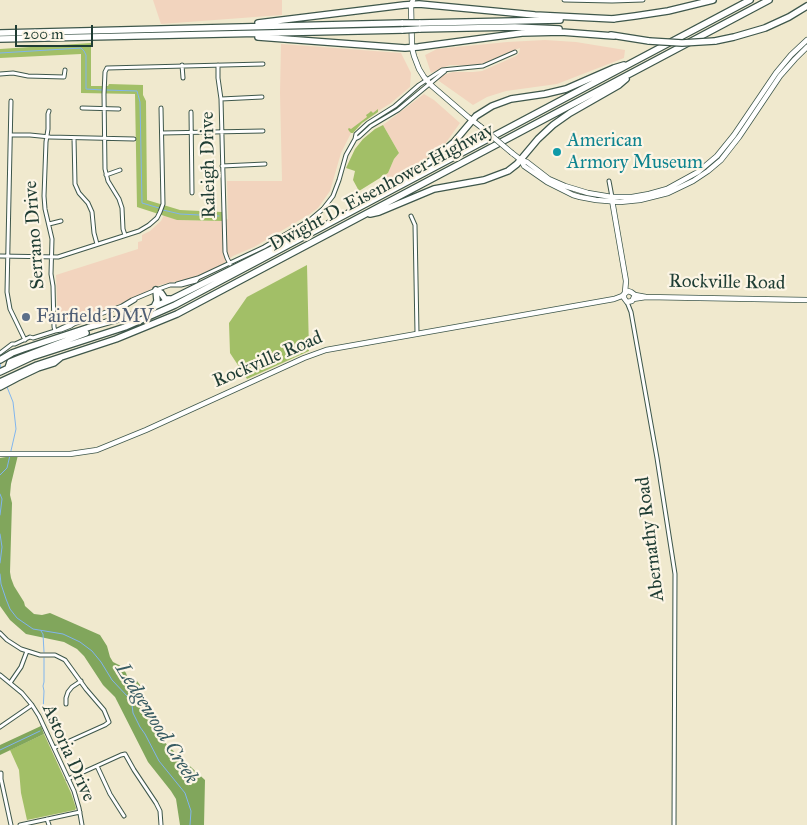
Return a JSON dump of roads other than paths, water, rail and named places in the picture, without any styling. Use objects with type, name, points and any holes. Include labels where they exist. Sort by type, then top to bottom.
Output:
[{"type":"highway","points":[[419,26],[614,18],[668,12],[713,0]]},
{"type":"highway","name":"Dwight D. Eisenhower Highway","points":[[0,372],[32,357],[112,331],[160,312],[750,0]]},
{"type":"highway","name":"Dwight D. Eisenhower Highway","points":[[1,384],[37,364],[123,336],[177,314],[769,0]]},
{"type":"highway","points":[[218,28],[410,2],[535,15],[614,18]]},
{"type":"highway","points":[[0,33],[218,28],[516,27],[580,31],[649,41],[682,43],[715,41],[765,28],[788,18],[807,6]]},
{"type":"highway","points":[[0,39],[231,34],[403,26]]},
{"type":"highway","points":[[231,34],[412,48],[522,33],[560,32],[614,36]]},
{"type":"highway","points":[[374,200],[381,192],[438,156],[454,142],[482,111],[501,102],[555,92],[614,68],[631,64]]},
{"type":"highway","points":[[364,215],[378,212],[434,189],[493,178],[508,171],[521,160],[538,139],[553,125],[619,85],[634,72]]},
{"type":"highway","points":[[1,356],[135,315],[172,299],[296,237],[309,234]]},
{"type":"highway","points":[[156,290],[165,299],[172,299]]},
{"type":"highway","points":[[152,308],[157,302],[156,290]]},
{"type":"highway","points":[[8,368],[10,362],[118,320]]},
{"type":"main road","points":[[410,2],[412,48],[416,63],[428,82],[512,153],[527,162],[532,169],[565,186],[612,199],[640,200],[662,195],[686,185],[708,171],[731,148],[774,84],[807,47]]},
{"type":"main road","points":[[612,199],[640,196],[667,189],[691,177],[705,167],[727,145],[770,81],[807,40]]},
{"type":"main road","points":[[612,199],[628,293]]},
{"type":"main road","points":[[628,293],[634,296],[630,302],[626,301],[624,297],[628,293]]},
{"type":"main road","name":"Rockville Road","points":[[0,454],[70,454],[97,450],[146,430],[315,353],[337,347],[614,299],[628,293],[646,297],[807,300]]},
{"type":"main road","name":"Rockville Road","points":[[633,300],[646,297]]},
{"type":"main road","name":"Rockville Road","points":[[614,299],[626,301]]},
{"type":"street","points":[[564,0],[612,2],[643,0]]},
{"type":"street","points":[[1,356],[12,344],[25,340],[29,341],[33,338],[66,328],[122,306],[156,290],[196,281],[198,278],[264,247],[303,225],[317,215],[333,196],[346,155],[356,134],[368,123],[395,106],[442,70],[483,66],[515,52]]},
{"type":"street","points":[[125,235],[122,208],[106,175],[104,160],[104,94],[105,72],[107,68],[263,64]]},
{"type":"street","points":[[182,65],[183,78]]},
{"type":"street","name":"Raleigh Drive","points":[[218,65],[221,99],[225,252],[230,264]]},
{"type":"street","points":[[0,74],[64,76],[65,70]]},
{"type":"street","points":[[221,99],[262,97]]},
{"type":"street","points":[[11,101],[7,292],[9,306],[25,340]]},
{"type":"street","points":[[82,108],[120,109]]},
{"type":"street","points":[[0,256],[58,257],[144,229],[157,218],[163,204],[161,108]]},
{"type":"street","name":"Serrano Drive","points":[[50,111],[48,114],[46,137],[44,196],[52,239],[51,274],[55,331]]},
{"type":"street","points":[[191,112],[192,193]]},
{"type":"street","points":[[162,134],[263,131]]},
{"type":"street","points":[[11,135],[134,139]]},
{"type":"street","points":[[74,138],[75,184],[92,212],[96,244]]},
{"type":"street","points":[[222,166],[265,164]]},
{"type":"street","points":[[106,175],[120,170]]},
{"type":"street","points":[[609,181],[612,199]]},
{"type":"street","points":[[411,216],[415,225],[417,333]]},
{"type":"street","points":[[49,224],[61,221]]},
{"type":"street","name":"Abernathy Road","points":[[631,312],[633,300]]},
{"type":"street","name":"Abernathy Road","points":[[626,301],[631,312],[675,574],[674,825]]},
{"type":"street","points":[[0,634],[14,645],[26,651],[40,655],[61,657],[69,663],[104,710],[108,722],[105,725],[54,748]]},
{"type":"street","points":[[10,683],[20,667],[26,651]]},
{"type":"street","name":"Astoria Drive","points":[[0,675],[22,693],[39,716],[78,801],[82,825]]},
{"type":"street","points":[[66,704],[68,692],[81,681]]},
{"type":"street","points":[[0,727],[32,705]]},
{"type":"street","points":[[68,779],[125,754],[156,802],[160,812],[161,825]]},
{"type":"street","points":[[97,766],[110,794],[124,816]]},
{"type":"street","points":[[1,773],[11,825]]},
{"type":"street","points":[[20,825],[80,812]]},
{"type":"street","points":[[48,819],[49,825]]},
{"type":"waterway","points":[[0,53],[81,48],[86,55],[86,89],[102,90]]},
{"type":"waterway","points":[[106,90],[137,91],[140,102],[142,203],[159,208]]},
{"type":"waterway","points":[[163,210],[180,214],[219,216]]},
{"type":"waterway","name":"Ledgewood Creek","points":[[0,364],[1,368]]},
{"type":"waterway","name":"Ledgewood Creek","points":[[0,475],[7,468],[16,429],[13,402],[7,387]]},
{"type":"waterway","name":"Ledgewood Creek","points":[[0,494],[2,499],[0,515]]},
{"type":"waterway","name":"Ledgewood Creek","points":[[0,534],[2,547],[0,563]]},
{"type":"waterway","name":"Ledgewood Creek","points":[[0,574],[6,599],[10,609],[17,618],[33,629],[63,634],[80,642],[92,651],[112,680],[128,697],[133,713],[159,761],[185,793],[191,811],[190,825]]},
{"type":"waterway","points":[[41,631],[43,634],[44,652]]},
{"type":"waterway","points":[[43,713],[44,658]]},
{"type":"waterway","points":[[0,750],[40,731]]},
{"type":"place","name":"American Armory Museum","points":[[557,152]]},
{"type":"place","name":"Fairfield DMV","points":[[26,317]]}]
